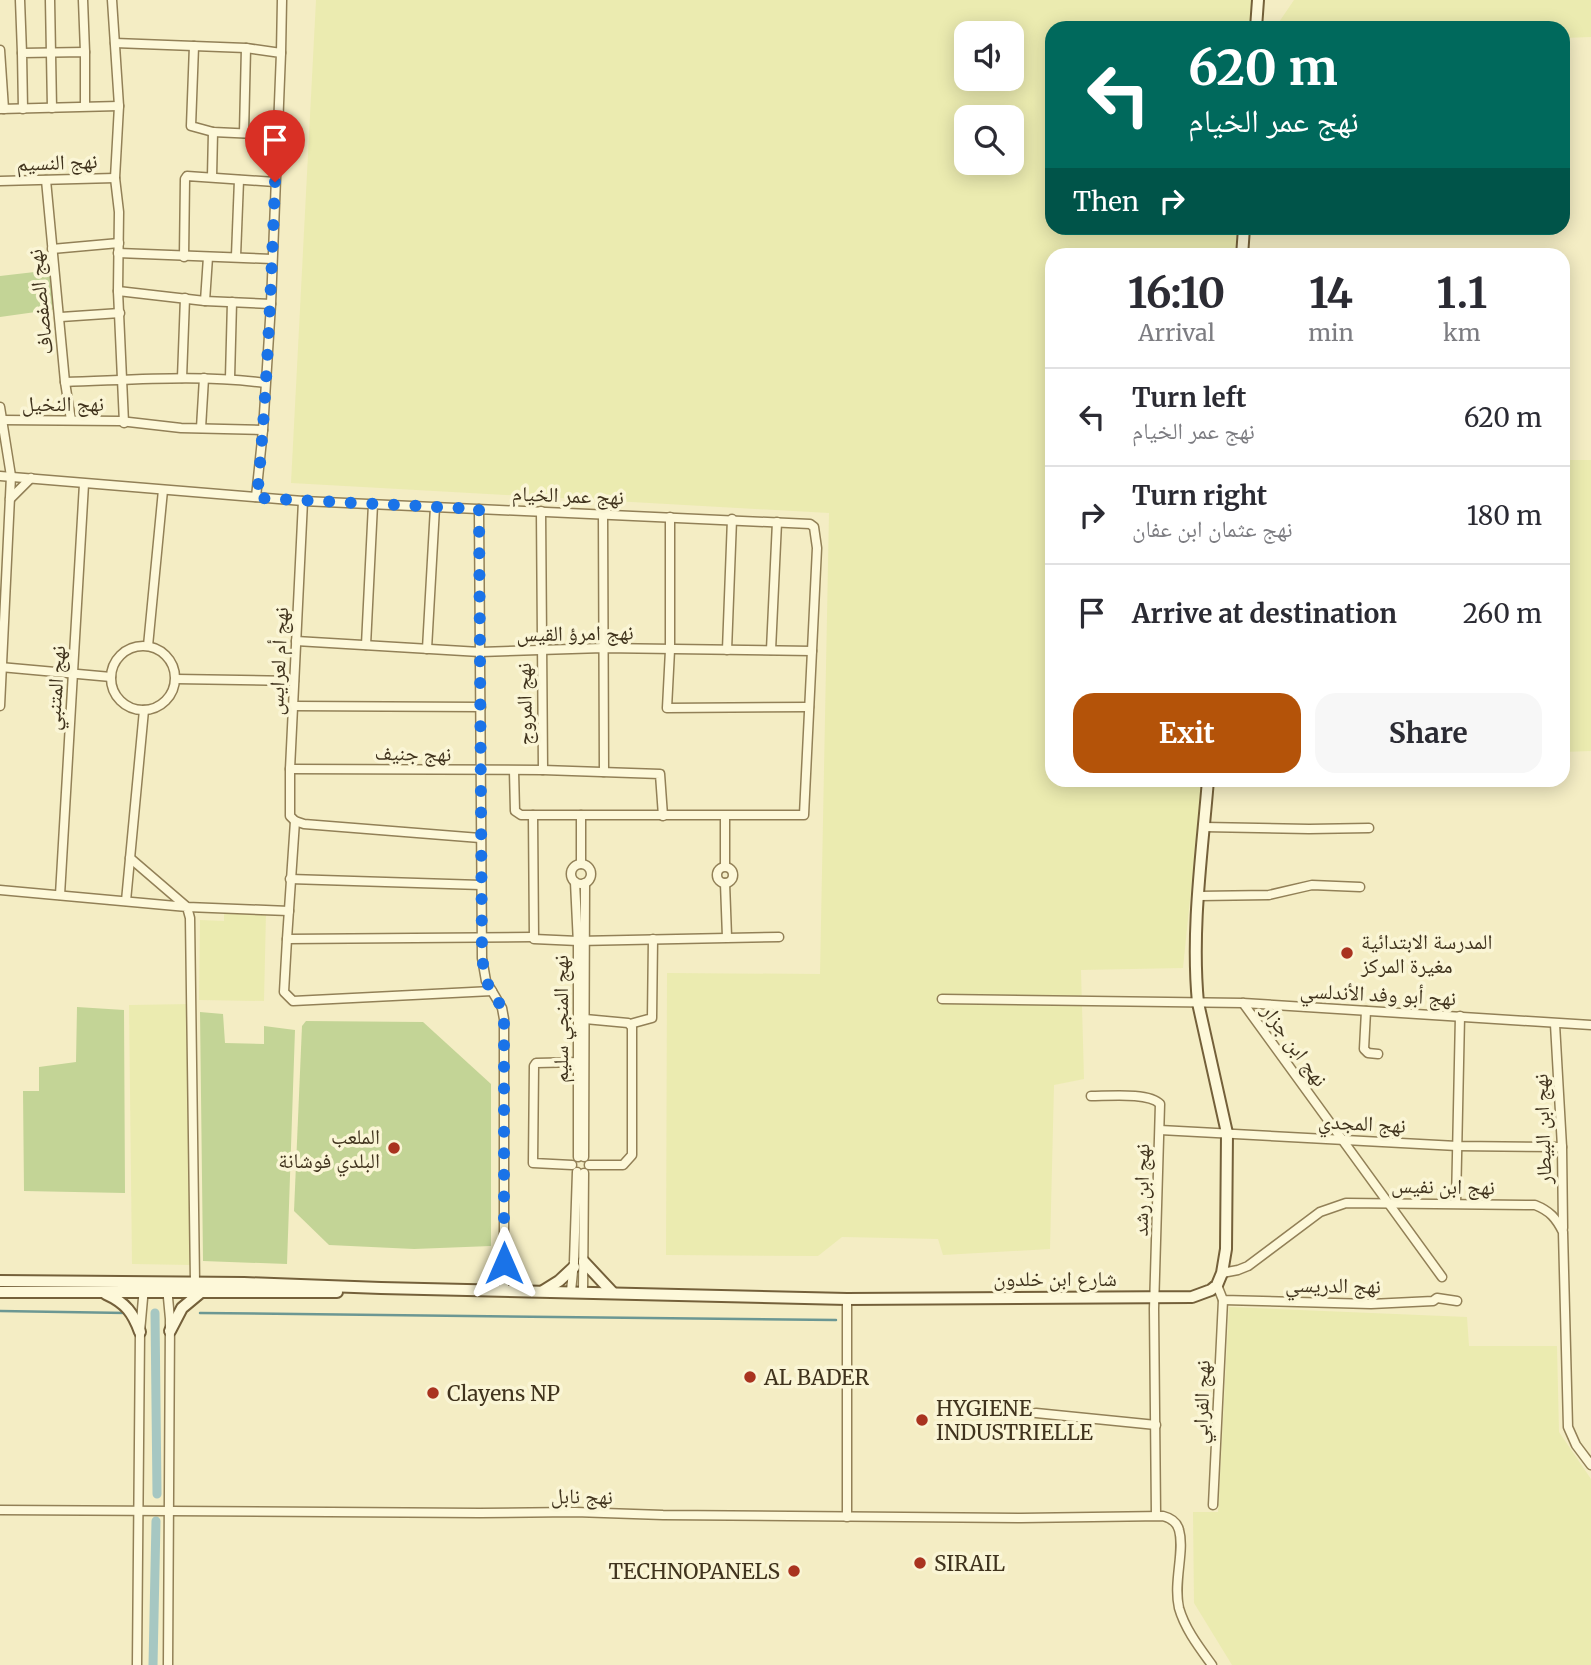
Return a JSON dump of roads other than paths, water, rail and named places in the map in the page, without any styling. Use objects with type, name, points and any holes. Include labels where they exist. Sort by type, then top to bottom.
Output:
[{"type":"street","points":[[20,0],[23,109]]},
{"type":"street","points":[[50,0],[52,108]]},
{"type":"street","points":[[83,0],[85,106]]},
{"type":"street","points":[[112,0],[118,106],[115,178],[119,212],[118,291],[124,423]]},
{"type":"street","points":[[257,498],[271,304],[282,0]]},
{"type":"street","points":[[1256,21],[1258,0]]},
{"type":"street","points":[[115,43],[246,48],[281,53]]},
{"type":"street","points":[[194,46],[190,124],[193,128],[213,132],[279,135]]},
{"type":"street","points":[[244,133],[246,48]]},
{"type":"street","points":[[0,50],[2,109],[118,106]]},
{"type":"street","points":[[22,53],[85,52]]},
{"type":"street","points":[[212,177],[213,132]]},
{"type":"street","points":[[184,257],[185,179],[191,175],[275,182]]},
{"type":"street","name":"نهج النسيم","points":[[0,181],[115,178]]},
{"type":"street","name":"نهج الصفصاف","points":[[46,180],[71,420]]},
{"type":"street","points":[[236,256],[239,180]]},
{"type":"street","points":[[52,249],[119,243]]},
{"type":"street","points":[[118,253],[272,259]]},
{"type":"street","points":[[205,300],[208,257]]},
{"type":"street","points":[[118,291],[271,304]]},
{"type":"street","points":[[182,378],[185,298]]},
{"type":"street","points":[[230,378],[232,302]]},
{"type":"street","points":[[61,317],[120,313]]},
{"type":"street","points":[[65,382],[230,378],[265,383]]},
{"type":"street","points":[[201,428],[204,379]]},
{"type":"street","points":[[0,407],[11,476],[4,538],[0,706]]},
{"type":"street","name":"نهج النخيل","points":[[2,420],[120,421],[263,430]]},
{"type":"street","name":"نهج عمر الخيام","points":[[0,476],[303,501],[810,524],[817,532],[804,815],[725,816]]},
{"type":"street","points":[[10,499],[32,478]]},
{"type":"street","name":"نهج المتنبي","points":[[60,895],[84,484]]},
{"type":"street","points":[[148,646],[163,490]]},
{"type":"street","name":"نهج أم لعرايس","points":[[303,501],[289,809],[290,816],[299,822],[290,879],[284,992],[293,1002],[492,991]]},
{"type":"street","points":[[366,645],[373,504]]},
{"type":"street","points":[[427,649],[435,507]]},
{"type":"street","points":[[479,509],[481,939],[483,973],[502,1008],[504,1019],[504,1290]]},
{"type":"street","name":"نهج المروج","points":[[541,511],[542,770]]},
{"type":"street","points":[[603,513],[604,772]]},
{"type":"street","points":[[670,517],[667,708],[809,707]]},
{"type":"street","points":[[727,650],[732,519]]},
{"type":"street","points":[[771,650],[778,522]]},
{"type":"street","name":"نهج امرؤ القيس","points":[[296,641],[480,652],[603,648],[812,651]]},
{"type":"street","points":[[148,646],[167,655],[174,666],[176,679],[173,692],[157,707],[144,710],[131,708],[120,701],[113,690],[111,677],[114,664],[122,653],[135,647],[148,646]]},
{"type":"street","points":[[1,668],[111,677]]},
{"type":"street","points":[[176,679],[294,681]]},
{"type":"street","points":[[293,706],[481,707]]},
{"type":"street","points":[[126,901],[144,710]]},
{"type":"street","name":"نهج جنيف","points":[[290,769],[542,770],[660,774],[663,816]]},
{"type":"street","points":[[514,771],[516,813],[725,816],[725,866],[719,869],[716,875],[719,881],[725,883],[727,937]]},
{"type":"street","points":[[1207,787],[1196,982],[1198,1003],[1227,1133],[1226,1249],[1217,1285],[1223,1300]]},
{"type":"street","points":[[533,815],[533,937]]},
{"type":"street","points":[[581,815],[581,864]]},
{"type":"street","points":[[299,822],[480,838]]},
{"type":"street","points":[[1204,827],[1310,830],[1369,828]]},
{"type":"street","points":[[130,858],[187,907],[190,918],[197,1288],[170,1331]]},
{"type":"street","points":[[581,864],[590,872],[590,879],[585,883],[575,882],[571,876],[572,870],[581,864]]},
{"type":"street","points":[[290,879],[481,885]]},
{"type":"street","name":"نهج المنجي سليم","points":[[575,882],[582,941],[585,1019],[581,1063]]},
{"type":"street","name":"نهج المنجي سليم","points":[[583,1292],[579,1265],[585,883]]},
{"type":"street","points":[[1199,896],[1269,895],[1312,885],[1360,887]]},
{"type":"street","points":[[0,890],[187,907],[289,911]]},
{"type":"street","points":[[287,939],[533,937],[582,941],[779,937]]},
{"type":"street","points":[[585,1019],[630,1024],[652,1018],[653,939]]},
{"type":"street","name":"نهج أبو وفد الأندلسي","points":[[942,999],[1243,1003],[1591,1025]]},
{"type":"street","name":"نهج ابن جزار","points":[[1243,1003],[1442,1277]]},
{"type":"street","points":[[1366,1011],[1364,1049],[1368,1054],[1378,1054]]},
{"type":"street","points":[[1456,1203],[1460,1016]]},
{"type":"street","points":[[581,1063],[536,1063],[534,1066],[533,1163],[623,1165],[632,1155],[630,1024]]},
{"type":"street","name":"نهج ابن البيطار","points":[[1555,1024],[1562,1147],[1563,1232]]},
{"type":"street","name":"نهج ابن رشد","points":[[1091,1096],[1136,1096],[1154,1099],[1160,1104],[1155,1296],[1160,1516]]},
{"type":"street","name":"نهج المجدي","points":[[1160,1130],[1457,1146],[1562,1147]]},
{"type":"street","name":"نهج ابن نفيس","points":[[1222,1273],[1248,1266],[1320,1212],[1346,1203],[1535,1205],[1554,1216],[1563,1232]]},
{"type":"street","points":[[1563,1232],[1568,1427],[1576,1445],[1591,1465]]},
{"type":"street","points":[[543,1291],[579,1265],[613,1293]]},
{"type":"street","name":"نهج المنجي سليم","points":[[571,1292],[579,1265]]},
{"type":"street","points":[[0,1281],[144,1287]]},
{"type":"street","name":"شارع ابن خلدون","points":[[144,1287],[504,1290],[847,1299],[1192,1297],[1217,1285]]},
{"type":"street","points":[[0,1293],[104,1293],[144,1287]]},
{"type":"street","points":[[137,1665],[140,1332],[144,1287]]},
{"type":"street","points":[[167,1287],[170,1331],[168,1665]]},
{"type":"street","points":[[104,1293],[117,1298],[131,1311],[140,1332]]},
{"type":"street","name":"نهج الدريسي","points":[[1223,1300],[1371,1304],[1433,1301],[1437,1298],[1457,1301]]},
{"type":"street","points":[[847,1299],[847,1517]]},
{"type":"street","name":"نهج الفرابي","points":[[1213,1505],[1223,1300]]},
{"type":"street","points":[[1036,1413],[1156,1425]]},
{"type":"street","name":"نهج نابل","points":[[0,1510],[575,1512],[1021,1518],[1160,1516]]},
{"type":"street","points":[[1160,1516],[1174,1521],[1180,1531],[1177,1585],[1183,1619],[1212,1665]]},
{"type":"waterway","points":[[0,1311],[126,1313]]},
{"type":"waterway","points":[[155,1313],[157,1494]]},
{"type":"waterway","points":[[200,1313],[836,1320]]},
{"type":"waterway","points":[[153,1665],[156,1521]]},
{"type":"place","name":"المدرسة الابتدائية مغيرة المركز","points":[[1347,953]]},
{"type":"place","name":"الملعب البلدي فوشانة","points":[[394,1148]]},
{"type":"place","name":"AL BADER","points":[[750,1377]]},
{"type":"place","name":"Clayens NP","points":[[433,1393]]},
{"type":"place","name":"HYGIENE INDUSTRIELLE","points":[[922,1420]]},
{"type":"place","name":"SIRAIL","points":[[920,1563]]},
{"type":"place","name":"TECHNOPANELS","points":[[794,1571]]}]
